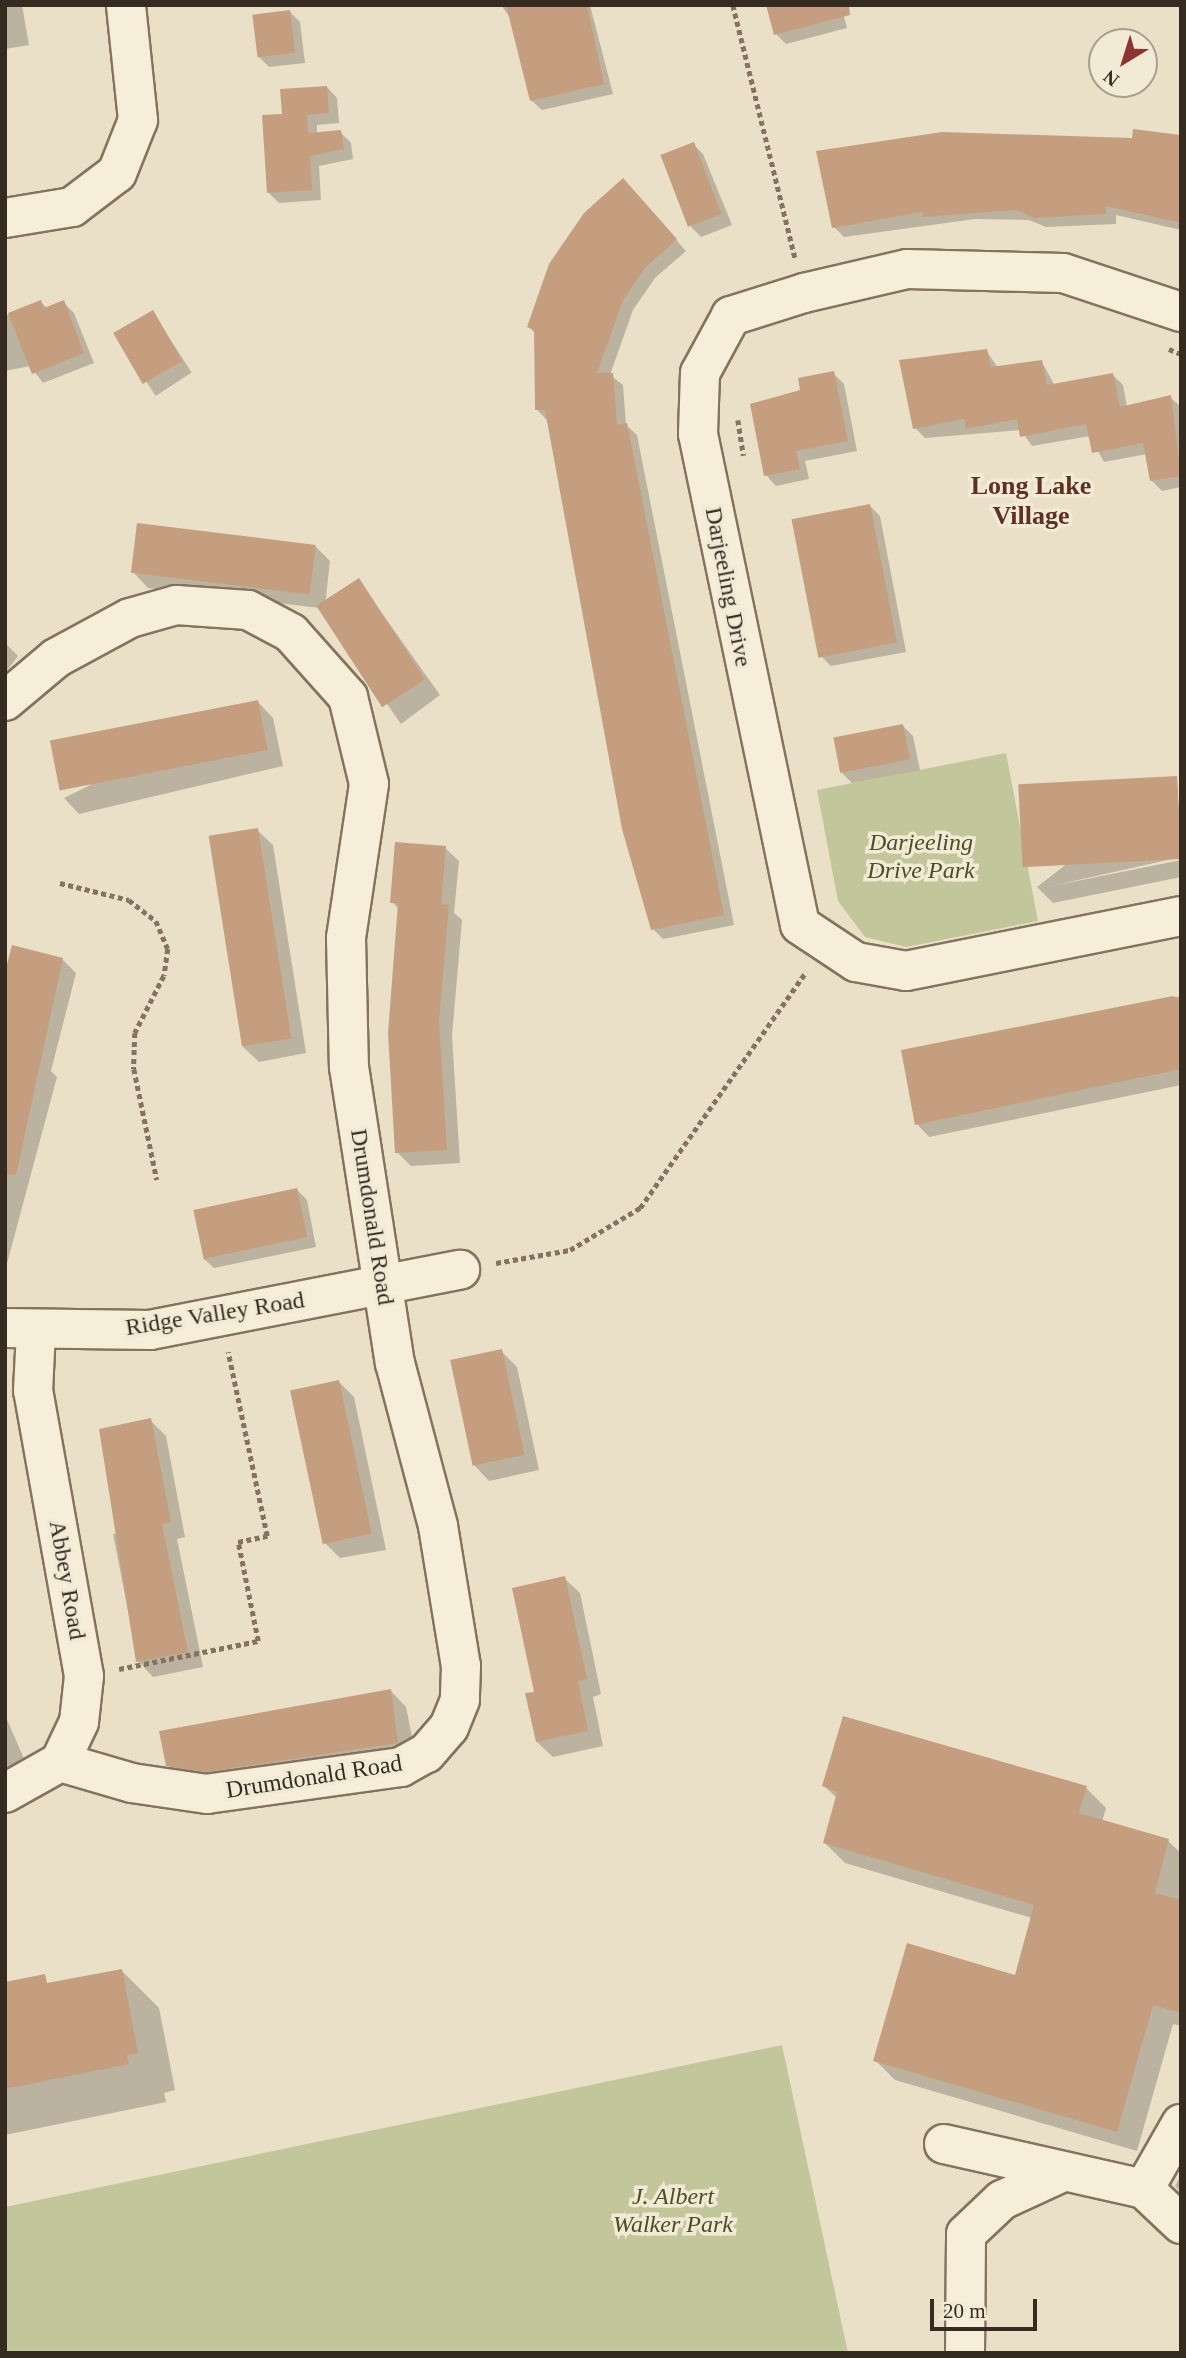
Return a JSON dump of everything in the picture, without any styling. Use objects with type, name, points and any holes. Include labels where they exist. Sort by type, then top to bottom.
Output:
[{"type":"street","points":[[5,218],[72,207],[117,173],[138,120],[126,5]]},
{"type":"street","name":"Darjeeling Drive","points":[[1181,312],[1063,273],[907,269],[804,293],[731,316],[700,373],[698,434],[788,893],[800,925],[824,947],[856,961],[905,971],[1181,916]]},
{"type":"street","name":"Drumdonald Road","points":[[5,701],[56,658],[130,618],[176,605],[248,610],[291,633],[348,697],[369,784],[346,938],[349,1067],[382,1285],[456,1614],[460,1700],[449,1727],[426,1753],[401,1767],[207,1794],[132,1783],[60,1762]]},
{"type":"street","name":"Ridge Valley Road","points":[[21,1329],[150,1329],[460,1270]]},
{"type":"street","name":"Abbey Road","points":[[21,1329],[84,1676],[79,1722],[60,1762]]},
{"type":"street","points":[[5,1793],[60,1762]]},
{"type":"street","points":[[1144,2189],[1181,2124]]},
{"type":"street","points":[[944,2144],[1144,2189],[1181,2224]]},
{"type":"street","points":[[965,2353],[966,2234],[1002,2200],[1063,2172]]},
{"type":"path","points":[[733,5],[804,293]]},
{"type":"path","points":[[1157,344],[1181,354]]},
{"type":"path","points":[[737,416],[745,464]]},
{"type":"path","points":[[60,883],[129,900],[156,921],[168,949],[164,976],[135,1033],[134,1069],[158,1180]]},
{"type":"path","points":[[460,1270],[570,1250],[640,1208],[824,947]]},
{"type":"path","points":[[84,1676],[258,1641],[238,1542],[267,1535],[220,1316]]},
{"type":"green space","name":"Darjeeling Drive Park","points":[[1006,753],[1038,921],[906,947],[865,937],[838,901],[817,790]]},
{"type":"green space","name":"J. Albert Walker Park","points":[[782,2045],[848,2353],[5,2353],[5,2207]]},
{"type":"building","points":[[506,5],[587,5],[604,84],[530,101]]},
{"type":"building","points":[[766,5],[849,5],[850,15],[774,35]]},
{"type":"building","points":[[290,10],[295,53],[258,57],[252,15]]},
{"type":"building","points":[[327,86],[329,113],[307,115],[308,133],[341,130],[344,149],[310,156],[312,190],[267,193],[262,115],[282,114],[280,89]]},
{"type":"building","points":[[1133,129],[1181,135],[1181,223],[1106,206],[1106,214],[1034,218],[1017,210],[923,217],[922,212],[832,228],[816,151],[942,132],[1132,138]]},
{"type":"building","points":[[694,142],[722,214],[688,227],[660,155]]},
{"type":"building","points":[[623,178],[677,239],[645,268],[623,300],[597,373],[613,373],[617,425],[627,423],[724,915],[651,930],[622,829],[545,410],[535,410],[534,330],[527,327],[549,264],[584,213]]},
{"type":"building","points":[[41,300],[44,308],[64,300],[84,353],[32,374],[8,313]]},
{"type":"building","points":[[153,310],[183,361],[143,384],[113,333]]},
{"type":"building","points":[[987,349],[991,367],[1042,360],[1047,385],[1113,373],[1120,407],[1171,395],[1181,476],[1150,481],[1143,443],[1092,453],[1086,424],[1020,437],[1017,419],[966,429],[964,419],[913,429],[899,360]]},
{"type":"building","points":[[834,371],[848,441],[796,451],[800,469],[764,476],[750,404],[800,390],[798,378]]},
{"type":"building","points":[[870,504],[897,642],[818,658],[791,519]]},
{"type":"building","points":[[137,523],[316,545],[310,595],[131,573]]},
{"type":"building","points":[[359,578],[425,679],[382,707],[316,606]]},
{"type":"building","points":[[258,700],[268,750],[60,791],[50,740]]},
{"type":"building","points":[[903,724],[910,759],[840,773],[833,738]]},
{"type":"building","points":[[1177,776],[1181,859],[1023,867],[1018,784]]},
{"type":"building","points":[[258,828],[291,1038],[242,1046],[209,836]]},
{"type":"building","points":[[395,842],[446,846],[441,904],[449,905],[439,1021],[447,1150],[395,1153],[388,1033],[398,903],[390,903]]},
{"type":"building","points":[[12,945],[63,958],[16,1175],[5,1174],[5,972]]},
{"type":"building","points":[[1173,996],[1181,1000],[1181,1069],[915,1125],[901,1050]]},
{"type":"building","points":[[297,1188],[307,1237],[204,1259],[193,1210]]},
{"type":"building","points":[[502,1349],[524,1455],[473,1466],[450,1360]]},
{"type":"building","points":[[339,1380],[372,1534],[323,1544],[290,1390]]},
{"type":"building","points":[[151,1418],[171,1522],[162,1524],[188,1652],[136,1662],[99,1429]]},
{"type":"building","points":[[565,1576],[587,1679],[578,1681],[588,1731],[536,1742],[525,1693],[534,1692],[512,1588]]},
{"type":"building","points":[[391,1689],[398,1743],[207,1772],[166,1766],[159,1731]]},
{"type":"building","points":[[843,1716],[1087,1786],[1079,1813],[1169,1839],[1155,1893],[1181,1900],[1181,2013],[1153,2005],[1117,2132],[873,2061],[907,1943],[1015,1975],[1034,1905],[823,1843],[837,1792],[822,1786]]},
{"type":"building","points":[[122,1969],[138,2053],[127,2055],[129,2064],[5,2089],[5,1982],[45,1974],[47,1983]]},
{"type":"district","name":"Long Lake Village","points":[[1031,501]]}]
